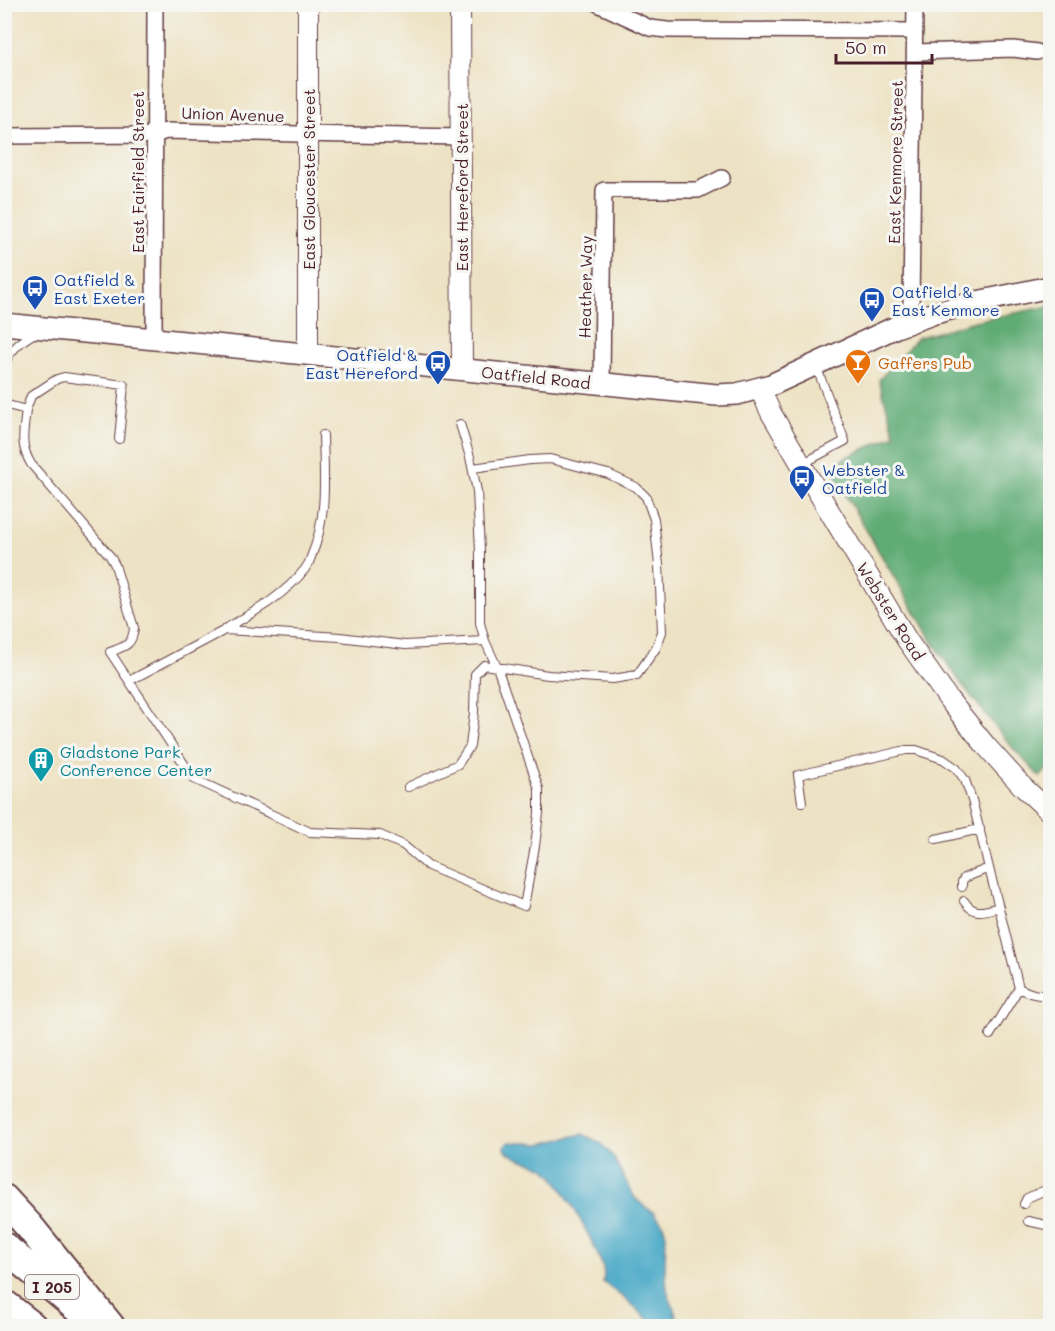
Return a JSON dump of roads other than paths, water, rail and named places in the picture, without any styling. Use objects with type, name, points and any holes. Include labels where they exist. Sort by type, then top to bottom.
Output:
[{"type":"highway","points":[[4,1199],[29,1226],[110,1326]]},
{"type":"highway","name":"I 205","points":[[4,1247],[100,1326]]},
{"type":"highway","name":"I 205","points":[[4,1304],[32,1326]]},
{"type":"main road","name":"Oatfield Road","points":[[4,324],[717,395],[760,389],[785,380],[913,321],[972,303],[1050,287]]},
{"type":"street","name":"East Fairfield Street","points":[[154,339],[155,4]]},
{"type":"street","name":"East Gloucester Street","points":[[308,4],[308,354]]},
{"type":"street","name":"East Hereford Street","points":[[460,4],[462,369]]},
{"type":"street","points":[[598,4],[650,28],[667,30],[915,31]]},
{"type":"street","name":"East Kenmore Street","points":[[913,321],[911,305],[915,4]]},
{"type":"street","points":[[915,51],[1012,49],[1037,52]]},
{"type":"street","name":"Union Avenue","points":[[4,136],[155,135],[166,130],[461,136]]},
{"type":"street","name":"Heather Way","points":[[602,384],[604,190],[698,190],[722,178]]},
{"type":"street","name":"Webster Road","points":[[760,389],[771,413],[907,640],[944,693],[987,746],[1050,812]]},
{"type":"lane","points":[[4,364],[13,348],[35,332],[46,328]]},
{"type":"lane","points":[[801,464],[845,441],[816,365]]},
{"type":"lane","points":[[119,439],[124,385],[64,377],[57,379],[32,396],[26,410],[22,446],[31,464],[116,565],[134,628],[133,638],[129,644],[110,652],[194,779],[310,832],[380,835],[403,845],[428,866],[524,906],[535,846],[539,789],[480,623],[477,491],[460,424]]},
{"type":"lane","points":[[4,404],[26,410]]},
{"type":"lane","points":[[129,681],[225,630],[261,608],[286,590],[307,567],[318,541],[323,516],[323,435]]},
{"type":"lane","points":[[408,787],[458,764],[470,746],[475,674],[484,665],[548,675],[613,679],[637,675],[656,648],[662,632],[654,519],[646,497],[636,487],[608,474],[550,459],[472,468]]},
{"type":"lane","points":[[225,630],[340,637],[405,645],[485,641]]},
{"type":"lane","points":[[802,802],[798,775],[906,750],[916,750],[943,759],[956,768],[965,780],[972,800],[1019,988],[990,1035]]},
{"type":"lane","points":[[936,839],[980,829]]},
{"type":"lane","points":[[962,887],[964,878],[989,868]]},
{"type":"lane","points":[[964,901],[969,908],[974,910],[983,911],[999,907]]},
{"type":"lane","points":[[1019,988],[1038,996],[1050,994]]},
{"type":"lane","points":[[1024,1204],[1027,1198],[1050,1188]]},
{"type":"lane","points":[[1028,1221],[1050,1226]]},
{"type":"water","points":[[582,1134],[601,1143],[613,1157],[635,1198],[653,1212],[663,1224],[666,1235],[667,1290],[677,1318],[677,1326],[655,1326],[603,1282],[603,1270],[586,1230],[551,1174],[539,1165],[517,1158],[507,1152],[504,1147],[509,1142],[541,1144]]},
{"type":"place","name":"Oatfield & East Exeter","points":[[35,311]]},
{"type":"place","name":"Oatfield & East Kenmore","points":[[872,323]]},
{"type":"place","name":"Gaffers Pub","points":[[858,385]]},
{"type":"place","name":"Oatfield & East Hereford","points":[[438,386]]},
{"type":"place","name":"Webster & Oatfield","points":[[802,501]]},
{"type":"place","name":"Gladstone Park Conference Center","points":[[41,783]]}]
